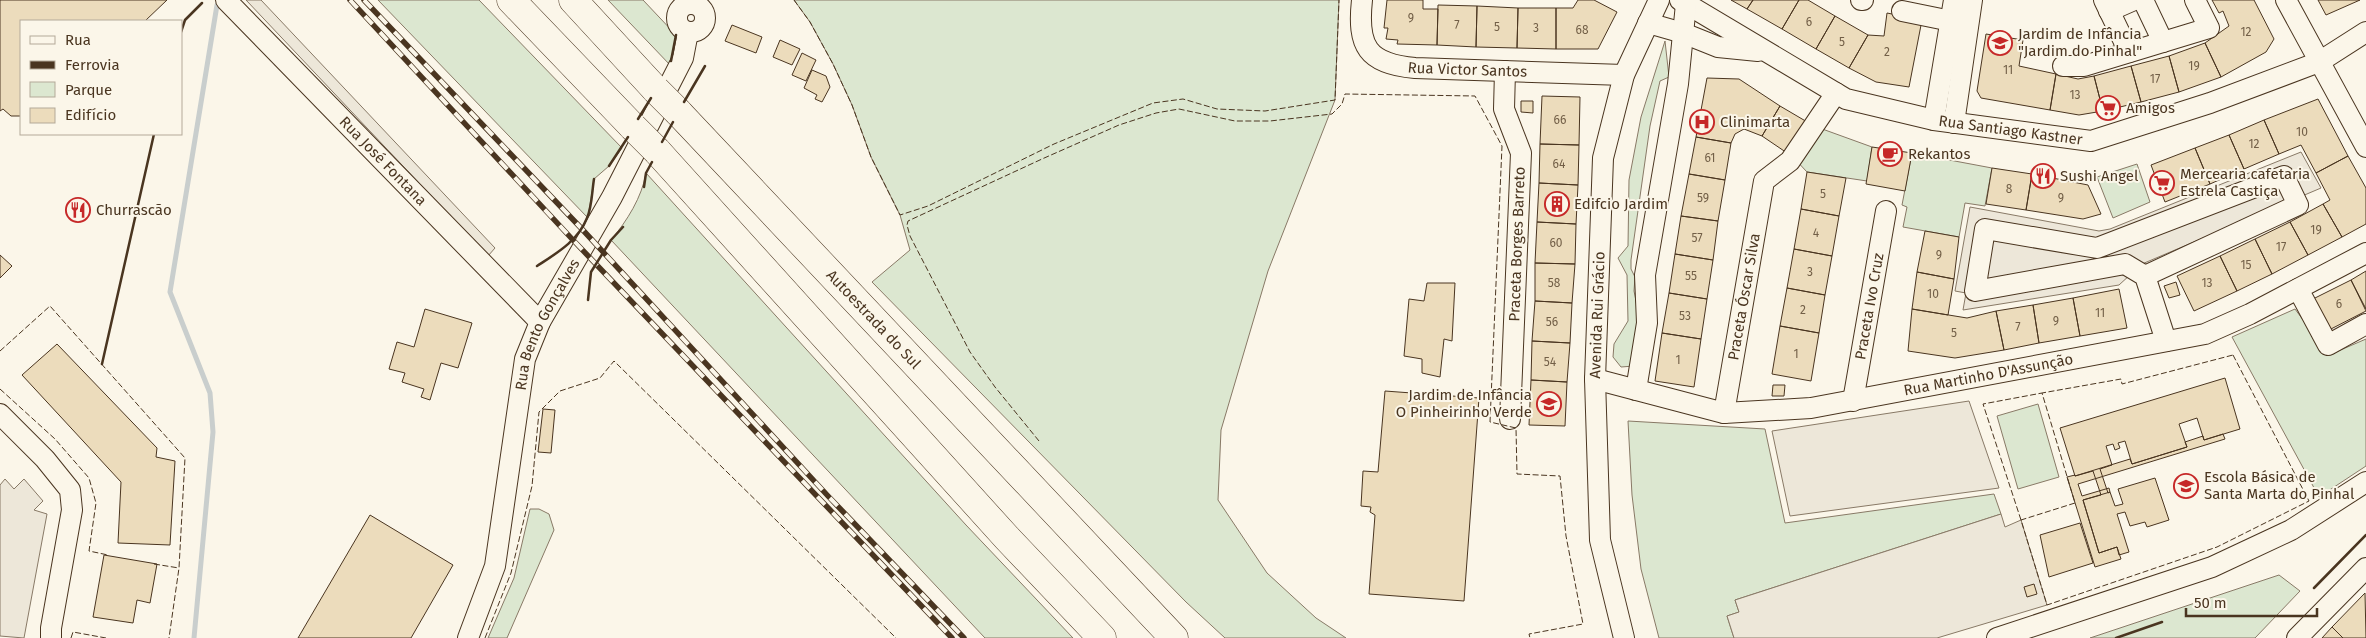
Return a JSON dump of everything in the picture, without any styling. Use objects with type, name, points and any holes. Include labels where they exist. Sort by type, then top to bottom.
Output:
[{"type":"highway","points":[[511,0],[657,151],[1008,538],[1102,638]]},
{"type":"highway","name":"Autoestrada do Sul","points":[[573,0],[1174,638]]},
{"type":"street","name":"Rua José Fontana","points":[[226,0],[540,322]]},
{"type":"street","name":"Rua Victor Santos","points":[[1362,0],[1361,34],[1366,46],[1383,62],[1415,68],[1624,75]]},
{"type":"street","name":"Avenida Rui Grácio","points":[[1624,638],[1600,540],[1595,379],[1603,158],[1624,75],[1659,0]]},
{"type":"street","points":[[1934,120],[1954,0]]},
{"type":"street","points":[[1954,123],[1972,0]]},
{"type":"street","points":[[2129,52],[2107,6],[2134,0]]},
{"type":"street","points":[[2143,0],[2163,42]]},
{"type":"street","points":[[2063,66],[2084,66],[2208,28],[2195,0]]},
{"type":"street","points":[[2286,0],[2366,147]]},
{"type":"street","name":"Rua Santiago Kastner","points":[[1683,2],[1846,99],[1934,120],[2092,141],[2210,104],[2319,62],[2366,32]]},
{"type":"street","points":[[1636,390],[1647,323],[1645,274],[1667,154],[1682,42],[1683,2]]},
{"type":"street","points":[[705,4],[704,25],[697,31],[688,32],[678,24],[672,6],[705,4]]},
{"type":"street","points":[[1902,12],[1950,21]]},
{"type":"street","name":"Rua Santiago Kastner","points":[[1648,23],[1682,42],[1765,51]]},
{"type":"street","name":"Rua Bento Gonçalves","points":[[468,638],[495,566],[525,360],[540,322],[617,188],[683,58],[688,32]]},
{"type":"street","name":"Praceta Borges Barreto","points":[[1505,71],[1504,109],[1521,153],[1510,420]]},
{"type":"street","name":"Praceta Óscar Silva","points":[[1724,413],[1764,181],[1790,161],[1836,94]]},
{"type":"street","points":[[2125,264],[1975,291],[1986,230],[2092,249],[2284,176],[2298,205],[2145,276]]},
{"type":"street","name":"Praceta Ivo Cruz","points":[[1853,401],[1886,211]]},
{"type":"street","points":[[2116,241],[2125,264],[2145,276],[2166,341]]},
{"type":"street","name":"Rua Martinho D'Assunção","points":[[1595,379],[1724,413],[1811,408],[2205,334],[2298,289],[2366,253]]},
{"type":"street","points":[[2298,289],[2328,345],[2366,324]]},
{"type":"street","points":[[0,414],[45,459],[70,490],[72,510],[49,635]]},
{"type":"street","points":[[1997,638],[2212,567],[2239,556],[2291,530],[2366,482]]},
{"type":"street","points":[[2297,638],[2366,568]]},
{"type":"green space","points":[[378,0],[479,0],[622,148],[609,166],[594,179],[588,218]]},
{"type":"green space","points":[[608,0],[643,0],[676,35],[671,66]]},
{"type":"green space","points":[[794,0],[1339,0],[1335,100],[1268,271],[1221,430],[1218,500],[1267,573],[1316,618],[1346,638],[1225,638],[1186,602],[872,282],[910,250],[900,215],[871,157],[852,105],[833,64],[810,22]]},
{"type":"green space","points":[[1665,41],[1669,77],[1660,81],[1650,126],[1631,260],[1631,269],[1635,277],[1634,291],[1641,326],[1634,366],[1621,367],[1613,357],[1614,344],[1628,321],[1627,275],[1618,258],[1628,246],[1629,180],[1641,117]]},
{"type":"green space","points":[[1814,126],[1872,147],[1867,181],[1807,172],[1793,157]]},
{"type":"green space","points":[[1912,153],[1992,168],[1985,206],[1965,203],[1959,237],[1903,227],[1907,207],[1902,205]]},
{"type":"green space","points":[[2137,164],[2150,202],[2113,218],[2097,177]]},
{"type":"green space","points":[[646,173],[966,525],[1073,638],[985,638],[611,240],[633,208],[641,191]]},
{"type":"green space","points":[[2295,309],[2329,355],[2366,339],[2366,466],[2319,497],[2232,337]]},
{"type":"green space","points":[[2038,404],[2059,477],[2018,489],[1997,416]]},
{"type":"green space","points":[[1628,421],[1765,429],[1785,523],[1994,494],[2001,514],[1735,600],[1739,612],[1727,616],[1734,638],[1659,638],[1641,569],[1632,495]]},
{"type":"green space","points":[[530,509],[539,509],[549,514],[554,530],[507,638],[488,638],[514,578]]},
{"type":"green space","points":[[2279,575],[2300,591],[2255,638],[2090,638]]},
{"type":"shaded area","points":[[246,0],[261,0],[495,248],[488,256]]},
{"type":"shaded area","points":[[2301,152],[2321,188],[2142,264],[2119,285],[1963,310],[1966,293],[1955,291],[1970,207],[2099,231],[2110,229]]},
{"type":"shaded area","points":[[1969,401],[1999,488],[1790,516],[1772,431]]},
{"type":"shaded area","points":[[5,479],[14,489],[24,479],[43,501],[34,510],[47,514],[24,638],[0,636],[0,485]]},
{"type":"shaded area","points":[[2001,514],[2005,527],[2021,520],[2047,605],[1937,638],[1734,638],[1727,616],[1739,612],[1735,600]]},
{"type":"building","points":[[0,0],[167,0],[146,20],[20,20],[20,116],[11,116],[3,109],[0,111]]},
{"type":"building","points":[[1387,0],[1423,0],[1423,9],[1438,9],[1437,45],[1397,44],[1398,40],[1386,39],[1388,28],[1384,28]]},
{"type":"building","points":[[1578,0],[1594,0],[1617,12],[1598,49],[1556,49],[1556,8],[1573,8]]},
{"type":"building","points":[[1731,0],[1753,0],[1747,9]]},
{"type":"building","points":[[1753,0],[1799,0],[1782,29],[1747,9]]},
{"type":"building","points":[[1799,0],[1808,0],[1835,16],[1816,49],[1782,29]]},
{"type":"building","points":[[2212,0],[2254,0],[2274,39],[2266,52],[2221,77],[2205,43],[2229,26],[2223,11],[2219,13]]},
{"type":"building","points":[[2318,0],[2360,0],[2326,15]]},
{"type":"building","points":[[1438,5],[1477,6],[1476,47],[1437,45]]},
{"type":"building","points":[[1477,6],[1518,8],[1517,48],[1476,47]]},
{"type":"building","points":[[1518,8],[1556,8],[1556,49],[1517,48]]},
{"type":"building","points":[[1887,13],[1922,20],[1909,87],[1876,82],[1849,68],[1868,35],[1884,36]]},
{"type":"building","points":[[1835,16],[1868,35],[1849,68],[1816,49]]},
{"type":"building","points":[[732,25],[762,37],[756,53],[725,41]]},
{"type":"building","points":[[1986,34],[2023,40],[2019,66],[2056,74],[2050,110],[1981,98],[1977,91]]},
{"type":"building","points":[[780,40],[800,49],[792,65],[773,57]]},
{"type":"building","points":[[2205,43],[2221,77],[2179,92],[2169,56]]},
{"type":"building","points":[[802,53],[816,60],[806,81],[792,75]]},
{"type":"building","points":[[2169,56],[2179,92],[2141,102],[2131,66]]},
{"type":"building","points":[[2131,66],[2141,102],[2103,111],[2094,76]]},
{"type":"building","points":[[812,70],[826,76],[830,87],[822,102],[815,99],[817,95],[804,88]]},
{"type":"building","points":[[2056,74],[2078,79],[2094,76],[2103,111],[2079,115],[2050,110]]},
{"type":"building","points":[[1707,78],[1739,79],[1780,106],[1762,136],[1744,129],[1735,134],[1731,143],[1696,137]]},
{"type":"building","points":[[1542,96],[1580,97],[1579,145],[1540,144]]},
{"type":"building","points":[[2318,99],[2348,156],[2316,173],[2301,145],[2279,154],[2264,120]]},
{"type":"building","points":[[1521,101],[1533,101],[1533,113],[1521,112]]},
{"type":"building","points":[[1780,106],[1814,126],[1793,157],[1762,136]]},
{"type":"building","points":[[2264,120],[2279,154],[2244,169],[2229,135]]},
{"type":"building","points":[[2229,135],[2244,169],[2210,184],[2195,148]]},
{"type":"building","points":[[1696,137],[1731,143],[1725,180],[1689,174]]},
{"type":"building","points":[[1540,144],[1579,145],[1578,185],[1539,183]]},
{"type":"building","points":[[1872,147],[1912,153],[1905,191],[1866,184]]},
{"type":"building","points":[[2195,148],[2210,184],[2165,202],[2151,165]]},
{"type":"building","points":[[2348,156],[2366,188],[2366,224],[2342,237],[2323,204],[2330,200],[2316,173]]},
{"type":"building","points":[[1992,168],[2032,174],[2026,210],[1986,204]]},
{"type":"building","points":[[1807,172],[1846,178],[1839,216],[1801,209]]},
{"type":"building","points":[[1689,174],[1725,180],[1718,221],[1681,216]]},
{"type":"building","points":[[2032,174],[2088,185],[2101,214],[2083,219],[2026,210]]},
{"type":"building","name":"Edifcio Jardim","points":[[1539,183],[1578,185],[1576,224],[1537,222]]},
{"type":"building","points":[[2323,204],[2342,237],[2308,255],[2290,222]]},
{"type":"building","points":[[1801,209],[1839,216],[1832,256],[1794,249]]},
{"type":"building","points":[[1681,216],[1718,221],[1713,260],[1675,254]]},
{"type":"building","points":[[1537,222],[1576,224],[1575,264],[1535,263]]},
{"type":"building","points":[[2290,222],[2308,255],[2272,274],[2255,239]]},
{"type":"building","points":[[1925,231],[1959,237],[1954,279],[1917,272]]},
{"type":"building","points":[[2255,239],[2272,274],[2237,291],[2220,256]]},
{"type":"building","points":[[1794,249],[1832,256],[1825,295],[1787,288]]},
{"type":"building","points":[[1675,254],[1713,260],[1707,299],[1669,293]]},
{"type":"building","points":[[0,255],[12,266],[0,278]]},
{"type":"building","points":[[2220,256],[2237,291],[2194,311],[2177,276]]},
{"type":"building","points":[[1535,263],[1575,264],[1572,303],[1535,301]]},
{"type":"building","points":[[2366,271],[2366,309],[2351,280]]},
{"type":"building","points":[[1917,272],[1954,279],[1948,315],[1912,309]]},
{"type":"building","points":[[2351,280],[2366,311],[2329,330],[2313,299]]},
{"type":"building","points":[[2176,282],[2180,295],[2169,298],[2164,286]]},
{"type":"building","points":[[1427,283],[1455,283],[1452,341],[1444,339],[1440,377],[1422,373],[1422,359],[1404,356],[1409,299],[1424,301]]},
{"type":"building","points":[[1787,288],[1825,295],[1819,333],[1780,326]]},
{"type":"building","points":[[2119,289],[2127,328],[2080,336],[2073,298]]},
{"type":"building","points":[[1669,293],[1707,299],[1701,339],[1662,333]]},
{"type":"building","points":[[2073,298],[2080,336],[2039,343],[2033,305]]},
{"type":"building","points":[[1535,301],[1572,303],[1570,343],[1532,341]]},
{"type":"building","points":[[2033,305],[2039,343],[2004,350],[1996,311]]},
{"type":"building","points":[[425,309],[472,323],[458,368],[441,363],[430,400],[421,397],[424,389],[402,382],[405,373],[389,369],[397,342],[414,347]]},
{"type":"building","points":[[1912,309],[1967,318],[1996,311],[2004,350],[1955,358],[1908,351]]},
{"type":"building","points":[[1780,326],[1819,333],[1811,381],[1772,374]]},
{"type":"building","points":[[1662,333],[1701,339],[1694,387],[1655,381]]},
{"type":"building","points":[[1532,341],[1570,343],[1567,382],[1531,380]]},
{"type":"building","points":[[57,344],[157,448],[156,457],[175,461],[170,545],[118,543],[121,482],[22,375]]},
{"type":"building","points":[[2225,378],[2240,429],[2204,440],[2197,418],[2179,424],[2187,447],[2132,464],[2125,441],[2118,443],[2120,448],[2115,450],[2113,444],[2106,446],[2112,465],[2100,469],[2108,493],[2110,492],[2115,506],[2123,504],[2118,489],[2155,478],[2169,520],[2147,527],[2145,522],[2130,526],[2125,512],[2117,514],[2129,552],[2119,555],[2117,547],[2099,553],[2083,500],[2101,495],[2093,471],[2075,476],[2060,428]]},
{"type":"building","points":[[1531,380],[1567,382],[1565,426],[1529,425]]},
{"type":"building","points":[[1773,385],[1785,385],[1784,396],[1772,396]]},
{"type":"building","points":[[1385,391],[1479,398],[1464,601],[1369,594],[1375,515],[1370,512],[1371,507],[1361,506],[1363,471],[1378,472]]},
{"type":"building","points":[[543,409],[555,410],[551,453],[538,452]]},
{"type":"building","points":[[2223,434],[2225,439],[2078,484],[2082,496],[2109,488],[2110,492],[2083,500],[2099,553],[2117,547],[2121,559],[2095,567],[2067,477],[2130,459],[2132,464],[2187,447],[2185,442],[2203,436],[2204,440]]},
{"type":"building","points":[[370,515],[453,565],[411,638],[298,638]]},
{"type":"building","points":[[2080,523],[2093,563],[2049,577],[2040,535]]},
{"type":"building","points":[[104,555],[157,564],[150,603],[137,600],[133,623],[93,617]]},
{"type":"building","points":[[2034,584],[2037,594],[2027,597],[2024,587]]},
{"type":"building","points":[[2365,593],[2366,638],[2343,638],[2332,627]]},
{"type":"building","points":[[2332,627],[2343,638],[2322,638]]},
{"type":"waterway","points":[[194,638],[213,432],[210,393],[170,292],[217,5]]},
{"type":"railway","points":[[350,0],[573,240],[952,638]]},
{"type":"railway","points":[[364,0],[581,228],[828,496],[964,638]]},
{"type":"fence","points":[[794,0],[810,22],[833,64],[852,105],[871,157],[900,215],[928,206],[1054,144],[1153,103],[1183,99],[1217,109],[1265,111],[1335,100],[1339,0]]},
{"type":"fence","points":[[1039,441],[995,387],[970,352],[910,236],[907,225],[908,221],[1119,125],[1156,113],[1179,109],[1235,121],[1270,121],[1332,114],[1342,104],[1345,94],[1475,96],[1502,146],[1490,422],[1516,428],[1517,474],[1560,476],[1566,536],[1583,624],[1529,634],[1530,638]]},
{"type":"fence","points":[[0,351],[50,306],[185,458],[179,568],[169,638]]},
{"type":"fence","points":[[2233,355],[2309,501],[2217,547],[2047,605],[2021,520],[2075,503],[2042,393],[2121,379],[2122,384],[2233,355]]},
{"type":"fence","points":[[485,638],[511,573],[532,486],[539,412],[560,391],[600,378],[614,361],[896,638]]},
{"type":"fence","points":[[0,389],[55,439],[89,478],[96,503],[89,551],[108,555]]},
{"type":"fence","points":[[2021,520],[1983,404],[2042,393]]},
{"type":"fence","points":[[154,564],[179,568]]},
{"type":"fence","points":[[71,638],[73,632],[106,638]]},
{"type":"wall","points":[[182,29],[185,20],[202,3]]},
{"type":"wall","points":[[671,61],[676,35]]},
{"type":"wall","points":[[684,102],[705,66]]},
{"type":"wall","points":[[638,119],[651,98]]},
{"type":"wall","points":[[662,142],[673,122]]},
{"type":"wall","points":[[102,364],[154,135]]},
{"type":"wall","points":[[609,166],[628,137]]},
{"type":"wall","points":[[644,187],[646,173],[652,162]]},
{"type":"wall","points":[[537,266],[566,246],[583,226],[590,209],[594,179]]},
{"type":"wall","points":[[588,300],[591,272],[611,240],[623,227]]},
{"type":"wall","points":[[2314,588],[2366,535]]},
{"type":"wall","points":[[2116,638],[2162,622]]},
{"type":"place","name":"Jardim de Infância \"Jardim do Pinhal\"","points":[[2000,43]]},
{"type":"place","name":"Amigos","points":[[2108,108]]},
{"type":"place","name":"Clinimarta","points":[[1702,122]]},
{"type":"place","name":"Rekantos","points":[[1890,154]]},
{"type":"place","name":"Sushi Angel","points":[[2043,176]]},
{"type":"place","name":"Mercearia cafetaria Estrela Castiça","points":[[2162,183]]},
{"type":"place","name":"Edifcio Jardim","points":[[1557,204]]},
{"type":"place","name":"Churrascão","points":[[78,210]]},
{"type":"place","name":"Jardim de Infância O Pinheirinho Verde","points":[[1549,404]]},
{"type":"place","name":"Escola Básica de Santa Marta do Pinhal","points":[[2186,486]]}]
